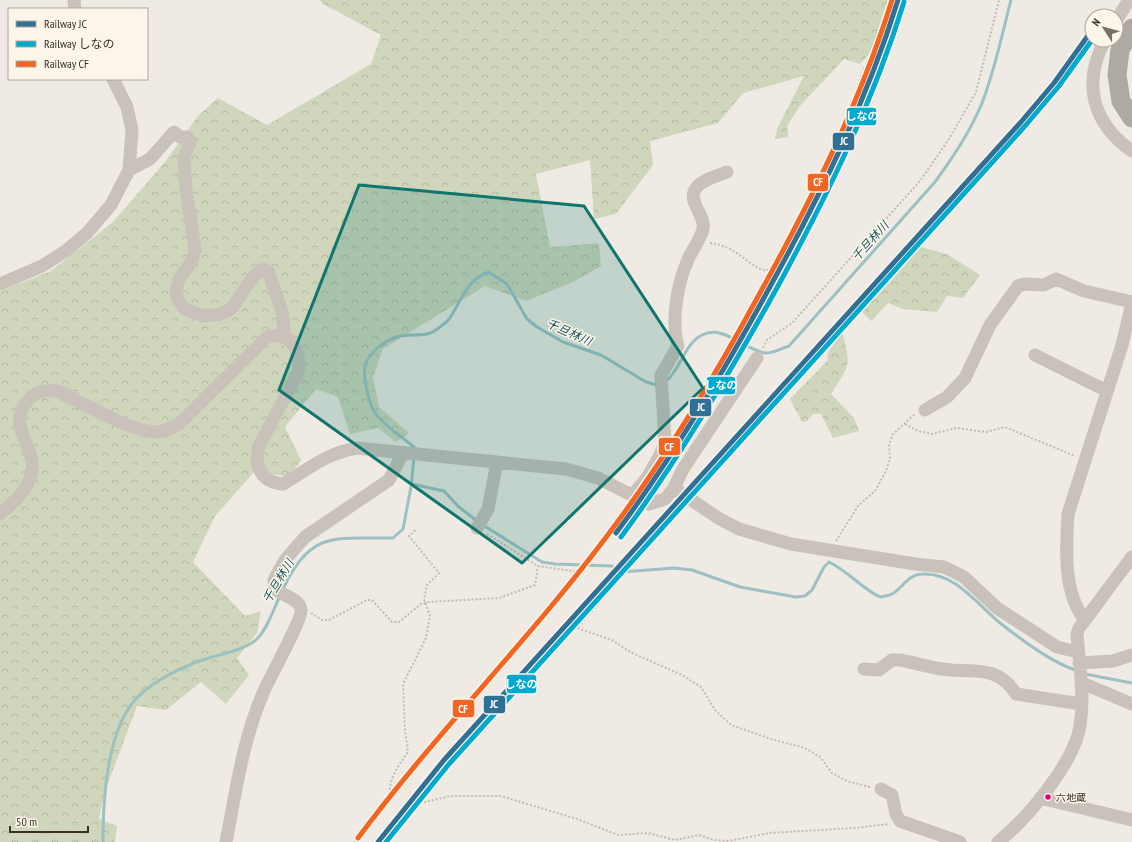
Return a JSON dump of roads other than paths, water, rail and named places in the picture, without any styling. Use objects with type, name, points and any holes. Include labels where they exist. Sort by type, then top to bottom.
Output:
[{"type":"highway","points":[[1132,28],[1120,50],[1117,75],[1121,100],[1132,118]]},
{"type":"street","points":[[1101,48],[1094,65],[1092,80],[1093,96],[1105,125],[1121,143],[1132,151]]},
{"type":"street","points":[[0,284],[42,266],[67,250],[87,233],[111,205],[129,170],[132,130],[127,107],[114,80]]},
{"type":"street","points":[[129,170],[150,159],[174,132],[180,137],[187,137],[190,142],[184,158],[186,189],[195,249],[192,261],[179,279],[176,291],[178,300],[185,309],[203,316],[221,314],[232,308],[252,278],[263,269],[268,271],[282,311],[285,338]]},
{"type":"street","points":[[632,496],[647,478],[660,455],[665,442],[661,375],[678,346],[674,334],[674,324],[681,280],[687,261],[697,242],[704,223],[695,203],[694,192],[699,184],[727,172]]},
{"type":"street","points":[[925,410],[947,397],[965,378],[990,325],[1018,286],[1024,284],[1044,285],[1056,279],[1084,291],[1132,302],[1122,345],[1068,514],[1067,542],[1069,578],[1072,596],[1077,610],[1084,620]]},
{"type":"street","points":[[0,514],[18,498],[28,486],[32,468],[20,428],[19,416],[25,404],[32,396],[43,390],[58,390],[104,414],[141,430],[157,432],[169,430],[180,424],[267,337],[276,335],[285,338],[295,346],[300,358],[299,371],[259,446],[256,458],[258,470],[274,483],[283,484],[311,466],[337,452],[357,448],[566,470],[598,478],[649,504],[665,500],[674,488],[684,469],[757,358]]},
{"type":"street","points":[[1035,356],[1107,391]]},
{"type":"street","points":[[226,842],[239,775],[259,703],[276,664],[299,621],[302,610],[298,603],[276,590],[274,580],[285,560],[305,537],[388,480],[405,453]]},
{"type":"street","points":[[480,523],[488,509],[497,462]]},
{"type":"street","points":[[674,488],[739,529],[791,544],[944,567],[964,577],[997,608],[1056,647],[1079,660],[1112,661],[1132,655]]},
{"type":"street","points":[[998,842],[1008,834],[1040,798],[1054,780],[1073,748],[1080,727],[1081,704],[1077,634],[1084,620],[1132,557]]},
{"type":"street","points":[[864,668],[879,670],[892,660],[900,660],[952,670],[964,669],[988,672],[1008,682],[1016,694],[1081,704]]},
{"type":"street","points":[[1080,682],[1132,704]]},
{"type":"street","points":[[881,789],[892,795],[896,814],[900,821],[960,842]]},
{"type":"street","points":[[1040,798],[1132,820]]},
{"type":"waterway","name":"千旦林川","points":[[666,381],[671,377],[686,351],[696,339],[710,332],[726,335],[757,351],[765,353],[774,352],[789,346],[935,182],[955,154],[967,134],[987,90],[995,65],[1011,0]]},
{"type":"waterway","name":"千旦林川","points":[[415,450],[415,448],[384,424],[373,410],[366,384],[366,362],[380,346],[390,340],[403,336],[426,334],[438,329],[450,317],[468,287],[482,275],[489,272],[507,284],[527,319],[537,327],[563,342],[601,355],[646,382],[657,385]]},
{"type":"waterway","name":"千旦林川","points":[[283,589],[293,570],[304,556],[315,547],[327,541],[341,539],[393,538],[403,529],[411,487],[414,457]]},
{"type":"waterway","points":[[412,484],[444,491],[459,507],[477,521]]},
{"type":"waterway","points":[[483,525],[542,562],[555,564],[612,566],[622,572],[674,568],[692,570],[740,587],[796,597],[805,596],[812,590],[824,567],[829,562],[880,597],[892,594],[909,579],[917,575],[934,575],[945,578],[965,591],[1000,623],[1018,637],[1058,663],[1078,671]]},
{"type":"waterway","name":"千旦林川","points":[[103,842],[104,805],[109,763],[114,742],[121,723],[130,706],[148,688],[174,672],[201,660],[244,647],[257,639],[270,619],[280,596]]},
{"type":"waterway","points":[[1085,674],[1132,683]]},
{"type":"rail line","name":"CF","points":[[358,838],[419,761],[577,575],[648,480],[686,422],[795,229],[848,117],[879,39],[892,0]]},
{"type":"rail line","name":"JC","points":[[616,533],[659,473],[718,380],[790,249],[826,180],[858,109],[886,37],[898,0]]},
{"type":"rail line","name":"しなの","points":[[621,537],[664,476],[704,414],[742,351],[778,286],[832,182],[864,112],[892,39],[904,2]]},
{"type":"rail line","name":"JC","points":[[378,842],[444,760],[1021,122],[1054,83],[1084,41]]},
{"type":"rail line","name":"しなの","points":[[386,842],[449,764],[1025,126],[1059,86],[1086,48]]},
{"type":"place","name":"六地蔵","points":[[1048,797]]}]
